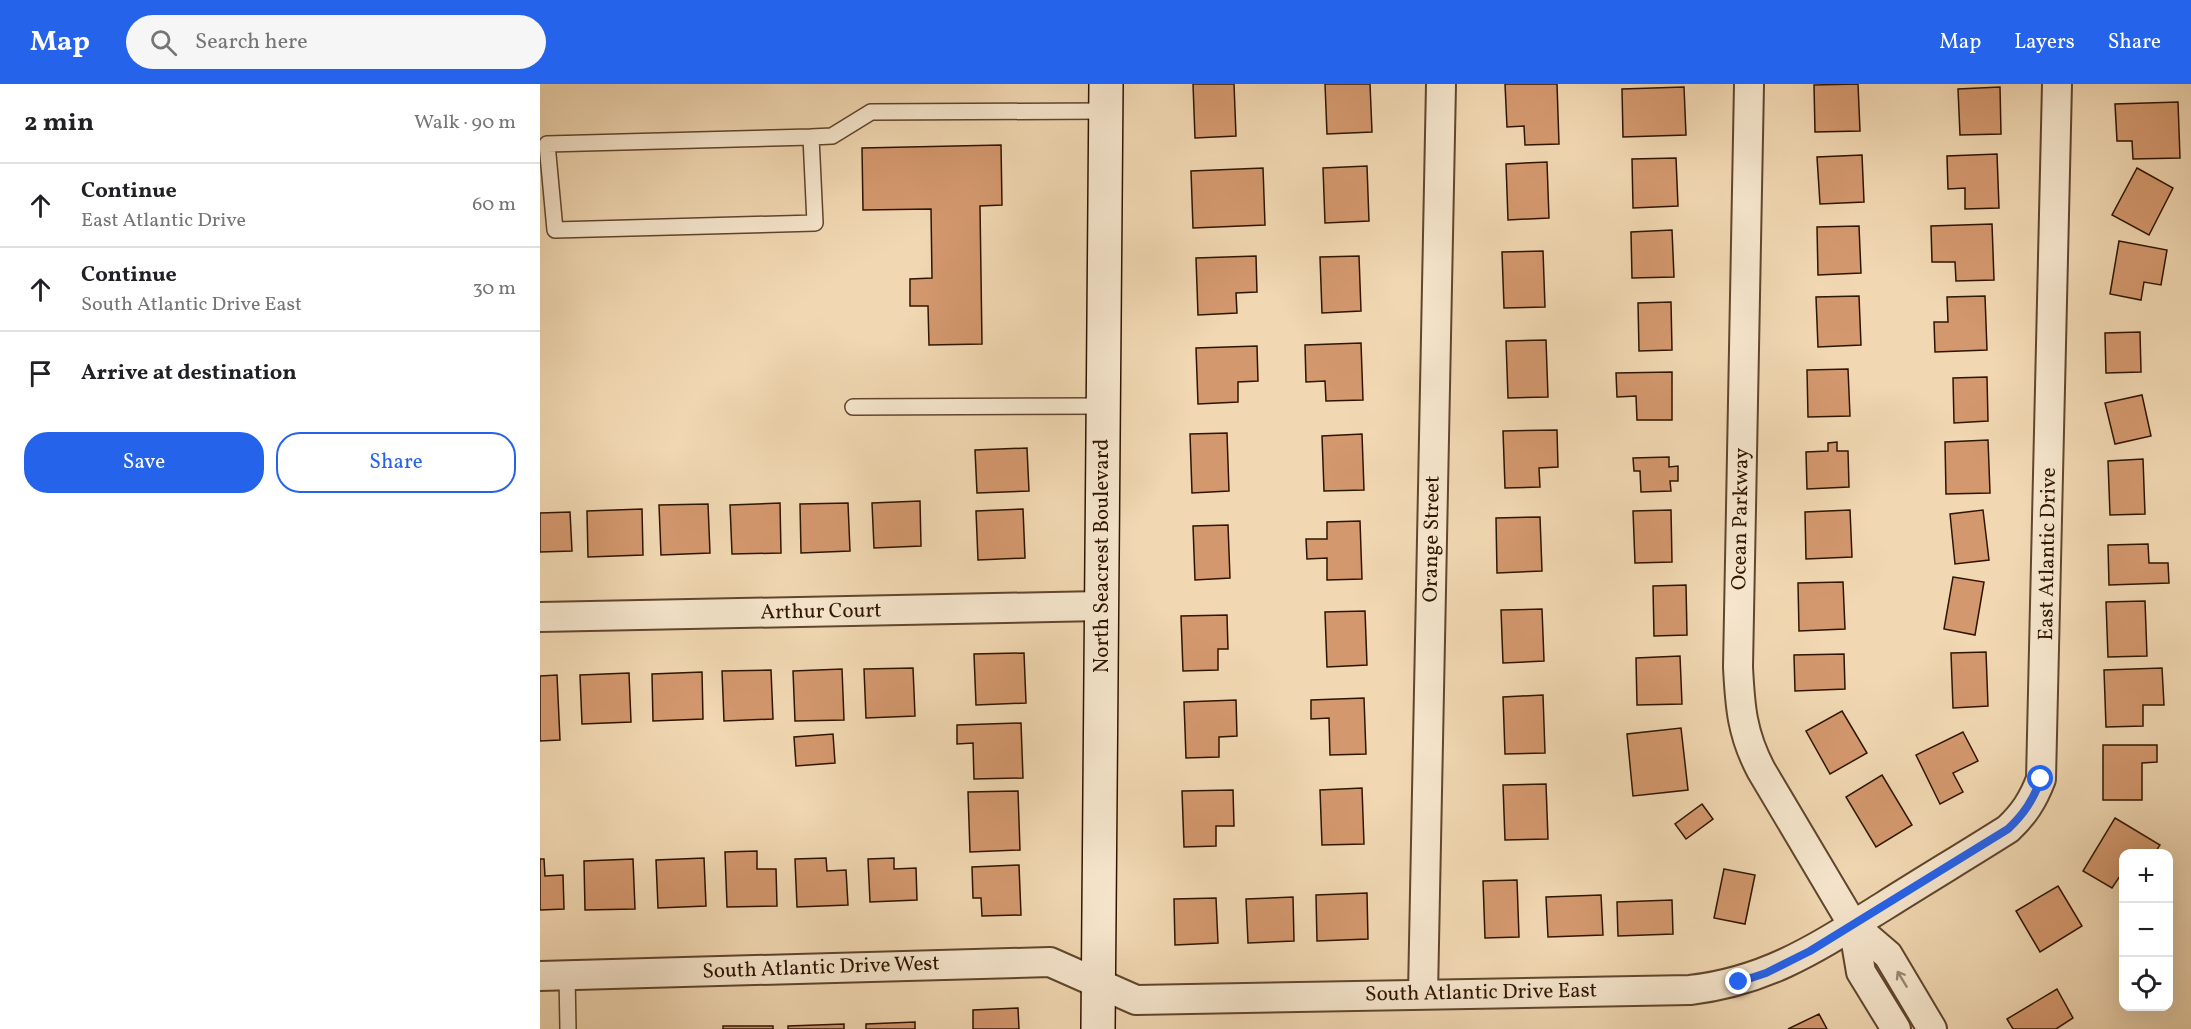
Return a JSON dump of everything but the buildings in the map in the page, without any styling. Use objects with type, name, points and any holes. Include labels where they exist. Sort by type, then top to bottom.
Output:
[{"type":"street","name":"Orange Street","points":[[1423,994],[1441,84]]},
{"type":"street","name":"Ocean Parkway","points":[[1749,84],[1738,667],[1741,720],[1748,745],[1761,770],[1853,925],[1888,955],[1932,1029]]},
{"type":"street","name":"East Atlantic Drive","points":[[1853,925],[2008,829],[2023,815],[2034,799],[2041,779],[2044,760],[2056,84]]},
{"type":"street","name":"North Seacrest Boulevard","points":[[1098,1029],[1106,98]]},
{"type":"street","name":"Arthur Court","points":[[540,616],[1101,606]]},
{"type":"street","name":"South Atlantic Drive East","points":[[1099,981],[1136,999],[1690,990],[1716,987],[1766,973],[1810,951],[1853,925]]},
{"type":"street","name":"Ocean Parkway","points":[[1853,925],[1861,972],[1896,1029]]},
{"type":"street","name":"South Atlantic Drive West","points":[[553,976],[1050,962],[1099,981]]},
{"type":"lane","points":[[812,137],[815,223],[555,230],[547,144],[832,136],[871,112],[1106,98]]},
{"type":"lane","points":[[853,407],[1103,406]]},
{"type":"lane","points":[[553,976],[568,1029]]},
{"type":"route","points":[[1739,982],[1766,973],[1810,951],[2008,829],[2023,815],[2034,799],[2041,779]]}]
